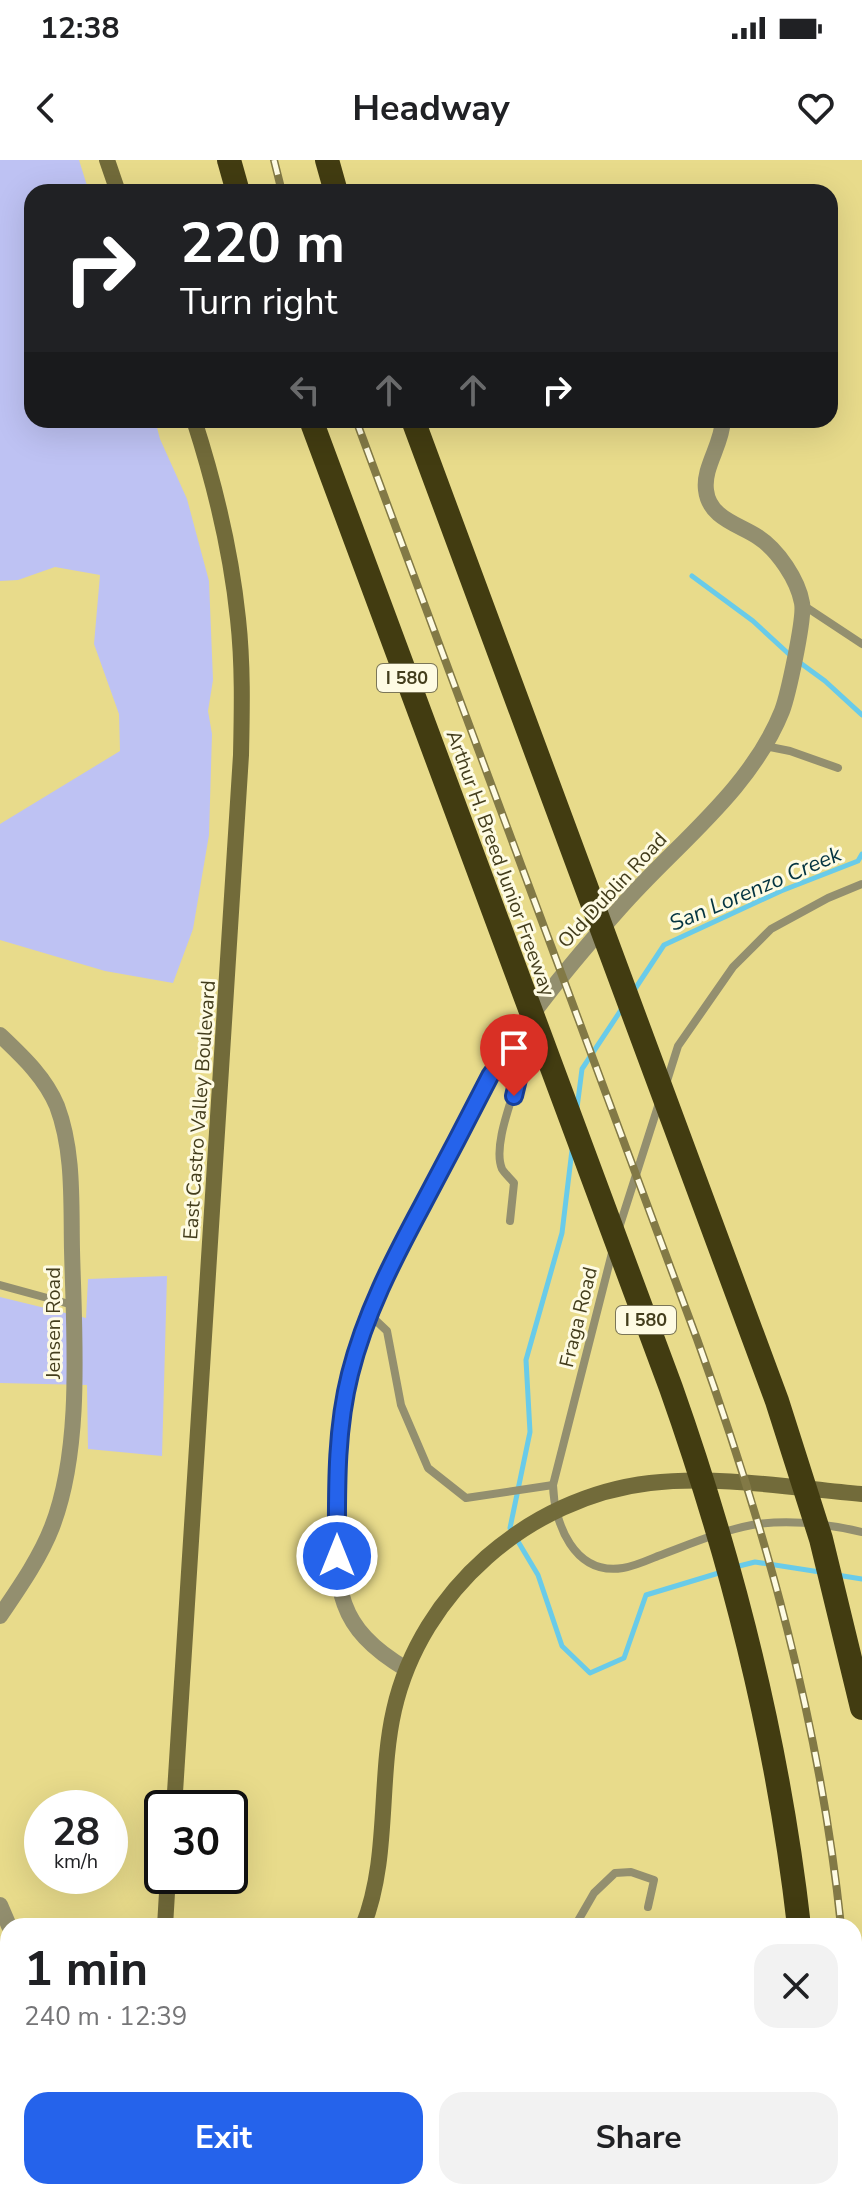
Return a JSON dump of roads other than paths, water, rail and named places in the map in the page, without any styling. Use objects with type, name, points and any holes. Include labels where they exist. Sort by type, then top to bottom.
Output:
[{"type":"highway","points":[[229,160],[236,184]]},
{"type":"highway","points":[[327,160],[334,184]]},
{"type":"highway","name":"Arthur H. Breed Junior Freeway","points":[[314,428],[694,1455],[736,1589],[765,1713],[784,1814],[798,1918]]},
{"type":"highway","points":[[416,428],[795,1452],[830,1572],[862,1708]]},
{"type":"main road","points":[[107,160],[115,184]]},
{"type":"main road","name":"East Castro Valley Boulevard","points":[[175,1790],[241,755],[241,675],[233,581],[216,492],[196,428]]},
{"type":"main road","points":[[366,1918],[378,1862],[389,1736],[406,1669],[448,1599],[492,1553],[542,1518],[603,1492],[637,1485],[682,1480],[862,1494]]},
{"type":"main road","points":[[165,1918],[167,1894]]},
{"type":"street","points":[[723,428],[723,437],[708,470],[706,490],[712,506],[723,518],[759,537],[775,552],[803,605]]},
{"type":"street","name":"Old Dublin Road","points":[[406,1669],[370,1645],[356,1628],[339,1586],[337,1496],[343,1420],[349,1378],[369,1314],[390,1266],[490,1076],[554,984],[623,905],[739,783],[765,746],[783,708],[803,605]]},
{"type":"street","name":"Jensen Road","points":[[0,1035],[35,1070],[56,1105],[70,1156],[74,1305],[73,1421],[64,1482],[52,1527],[0,1616]]},
{"type":"lane","points":[[803,605],[862,644]]},
{"type":"lane","points":[[765,746],[790,751],[838,768]]},
{"type":"lane","name":"Fraga Road","points":[[862,884],[828,898],[771,929],[733,967],[678,1046],[628,1196],[597,1303],[553,1485],[556,1517],[569,1544],[581,1557],[610,1569],[634,1565],[752,1525],[794,1523],[862,1532]]},
{"type":"lane","points":[[508,1050],[520,1071],[501,1131],[502,1168],[514,1183],[510,1221]]},
{"type":"lane","points":[[0,1285],[74,1305]]},
{"type":"lane","points":[[369,1314],[387,1331],[401,1405],[428,1468],[466,1498],[553,1485]]},
{"type":"lane","points":[[580,1918],[594,1893],[615,1873],[631,1872],[654,1880],[648,1907]]},
{"type":"waterway","name":"San Lorenzo Creek","points":[[692,576],[753,621],[791,656]]},
{"type":"waterway","name":"San Lorenzo Creek","points":[[799,662],[862,715]]},
{"type":"waterway","name":"San Lorenzo Creek","points":[[633,992],[664,945],[781,891],[858,861],[862,854]]},
{"type":"waterway","name":"San Lorenzo Creek","points":[[577,1108],[582,1069],[623,1007]]},
{"type":"waterway","name":"San Lorenzo Creek","points":[[572,1150],[562,1233],[526,1360],[530,1432],[510,1528],[538,1575],[562,1646],[590,1673],[624,1658],[646,1595],[722,1572]]},
{"type":"waterway","name":"San Lorenzo Creek","points":[[735,1567],[755,1562],[820,1572]]},
{"type":"waterway","name":"San Lorenzo Creek","points":[[837,1575],[862,1579]]},
{"type":"railway","points":[[274,160],[280,184]]},
{"type":"railway","points":[[359,428],[697,1339],[746,1483],[787,1628],[804,1702],[832,1851],[840,1918]]}]
